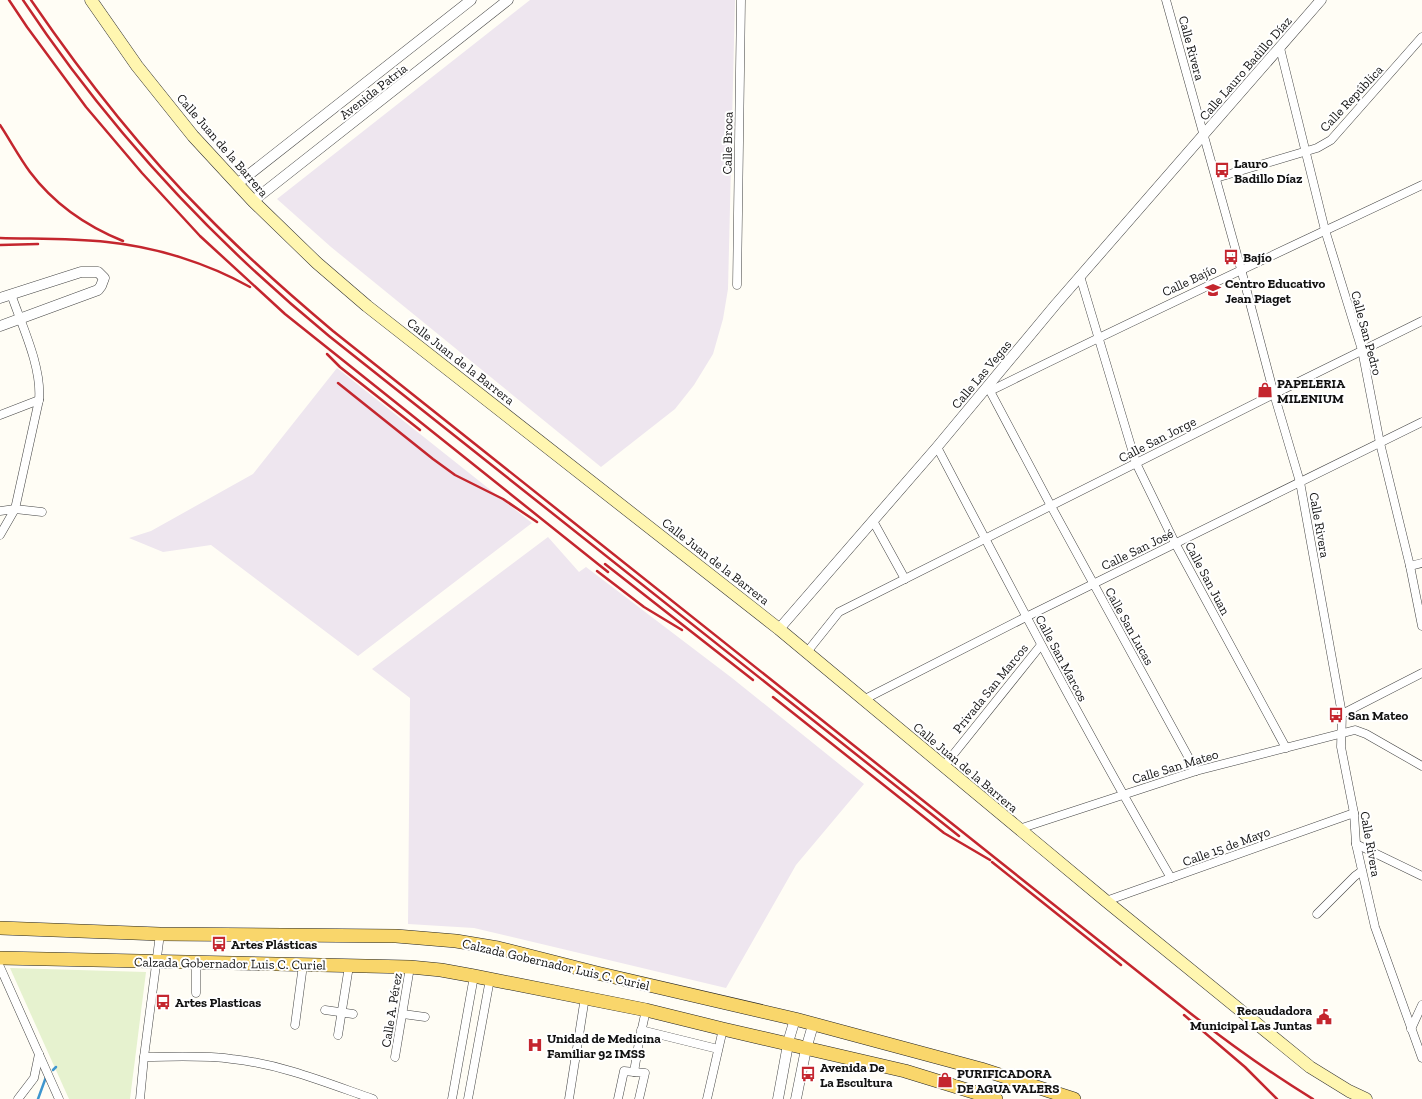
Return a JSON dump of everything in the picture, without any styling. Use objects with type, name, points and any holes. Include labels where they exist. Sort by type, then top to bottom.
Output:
[{"type":"main road","name":"Calle Juan de la Barrera","points":[[91,0],[137,66],[193,136],[253,202],[317,263],[371,308],[780,629],[863,700],[1106,901],[1310,1067],[1349,1091],[1366,1099]]},
{"type":"main road","name":"Calzada Gobernador Luis C. Curiel","points":[[0,928],[160,934],[396,936],[456,941],[498,948],[597,973],[795,1019],[981,1069],[1074,1099]]},
{"type":"main road","name":"Calzada Gobernador Luis C. Curiel","points":[[0,958],[410,967],[441,970],[646,1010],[806,1049],[905,1071],[996,1099]]},
{"type":"street","name":"Avenida Patria","points":[[237,184],[471,0]]},
{"type":"street","name":"Avenida Patria","points":[[253,202],[508,0]]},
{"type":"street","name":"Calle Broca","points":[[737,285],[741,0]]},
{"type":"street","name":"Calle Rivera","points":[[1166,0],[1241,269],[1274,394],[1300,482],[1342,714],[1341,747],[1354,813],[1356,844],[1375,927],[1422,1058]]},
{"type":"street","name":"Calle Lauro Badillo Díaz","points":[[1204,135],[1321,0]]},
{"type":"street","name":"Calle República","points":[[1216,178],[1317,148],[1331,140],[1422,37]]},
{"type":"street","name":"Calle San Pedro","points":[[1280,48],[1325,230],[1362,350],[1380,443],[1410,566],[1422,626]]},
{"type":"street","name":"Calle Las Vegas","points":[[780,629],[990,388],[1080,276],[1204,135]]},
{"type":"street","name":"Calle Bajío","points":[[990,388],[1422,185]]},
{"type":"street","points":[[0,298],[81,272],[95,271],[100,273],[104,278],[98,290],[0,326]]},
{"type":"street","name":"Calle San Juan","points":[[1080,276],[1136,463],[1175,543],[1286,748]]},
{"type":"street","points":[[0,535],[15,509],[39,400],[40,385],[37,368],[11,294]]},
{"type":"street","name":"Calle San Jorge","points":[[807,652],[839,612],[1422,321]]},
{"type":"street","name":"Calle San Lucas","points":[[990,388],[1051,506],[1196,771]]},
{"type":"street","points":[[0,416],[39,400]]},
{"type":"street","name":"Calle San José","points":[[863,700],[1026,617],[1422,422]]},
{"type":"street","name":"Calle San Marcos","points":[[937,447],[1026,617],[1122,795],[1171,878]]},
{"type":"street","points":[[0,510],[15,509],[42,512]]},
{"type":"street","points":[[873,522],[905,579]]},
{"type":"street","points":[[1410,566],[1422,563]]},
{"type":"street","name":"Privada San Marcos","points":[[944,766],[1041,645]]},
{"type":"street","points":[[1342,714],[1422,673]]},
{"type":"street","name":"Calle San Mateo","points":[[1019,829],[1196,771],[1355,730],[1366,734],[1422,766]]},
{"type":"street","name":"Calle 15 de Mayo","points":[[1106,901],[1354,813]]},
{"type":"street","points":[[1356,844],[1422,876]]},
{"type":"street","points":[[1317,914],[1355,876],[1362,871]]},
{"type":"street","points":[[140,1099],[160,934]]},
{"type":"street","points":[[196,962],[196,993]]},
{"type":"street","points":[[295,1025],[303,965]]},
{"type":"street","points":[[338,1035],[349,966]]},
{"type":"street","points":[[0,967],[59,1099]]},
{"type":"street","name":"Calle A. Pérez","points":[[395,1057],[410,967]]},
{"type":"street","points":[[452,1099],[474,976]]},
{"type":"street","points":[[468,1099],[490,980]]},
{"type":"street","points":[[569,1099],[585,997]]},
{"type":"street","points":[[1411,1029],[1422,1005]]},
{"type":"street","points":[[325,1010],[353,1014]]},
{"type":"street","points":[[634,1072],[646,1010]]},
{"type":"street","points":[[403,1014],[425,1017]]},
{"type":"street","points":[[778,1099],[788,1044],[795,1019]]},
{"type":"street","points":[[796,1099],[806,1049],[813,1024]]},
{"type":"street","points":[[707,1099],[723,1029]]},
{"type":"street","points":[[641,1030],[718,1049]]},
{"type":"street","points":[[18,1099],[34,1078],[39,1054]]},
{"type":"street","points":[[144,1057],[232,1058],[255,1062],[278,1067],[373,1099]]},
{"type":"street","points":[[618,1099],[624,1071],[644,1073],[639,1099]]},
{"type":"shaded area","points":[[530,0],[735,0],[728,289],[723,319],[713,354],[694,385],[675,409],[601,467],[331,247],[277,199]]},
{"type":"shaded area","points":[[337,368],[532,523],[358,656],[211,545],[163,552],[129,538],[151,531],[253,474]]},
{"type":"shaded area","points":[[548,537],[579,572],[586,567],[732,678],[864,784],[796,865],[726,988],[474,928],[408,924],[410,698],[372,669]]},
{"type":"green space","points":[[10,968],[146,972],[130,1099],[69,1099]]},
{"type":"waterway","points":[[53,1070],[56,1067]]},
{"type":"waterway","points":[[38,1099],[46,1077]]},
{"type":"railway","points":[[9,0],[86,107],[142,173],[200,236],[285,314],[608,572]]},
{"type":"railway","points":[[23,0],[90,93],[126,137],[203,221],[243,261],[285,299],[329,336],[959,836]]},
{"type":"railway","points":[[31,0],[92,84],[158,164],[236,245],[333,331],[1190,1013],[1250,1058],[1313,1099]]},
{"type":"railway","points":[[0,125],[30,172],[49,194],[84,221],[123,241]]},
{"type":"railway","points":[[0,238],[67,239],[125,244],[181,257],[234,278],[250,287]]},
{"type":"railway","points":[[0,245],[38,244]]},
{"type":"railway","points":[[327,354],[340,367],[420,430]]},
{"type":"railway","points":[[338,383],[455,475],[503,499],[537,522]]},
{"type":"railway","points":[[605,564],[753,680]]},
{"type":"railway","points":[[597,571],[644,607],[682,630]]},
{"type":"railway","points":[[773,697],[944,833],[990,860]]},
{"type":"railway","points":[[992,862],[1121,965]]},
{"type":"railway","points":[[1184,1015],[1245,1067],[1277,1099]]},
{"type":"place","name":"Lauro Badillo Díaz","points":[[1222,170]]},
{"type":"place","name":"Bajío","points":[[1231,257]]},
{"type":"place","name":"Centro Educativo Jean Piaget","points":[[1213,290]]},
{"type":"place","name":"PAPELERIA MILENIUM","points":[[1265,390]]},
{"type":"place","name":"San Mateo","points":[[1336,715]]},
{"type":"place","name":"Artes Plásticas","points":[[219,944]]},
{"type":"place","name":"Artes Plasticas","points":[[163,1002]]},
{"type":"place","name":"Recaudadora Municipal Las Juntas","points":[[1324,1017]]},
{"type":"place","name":"Unidad de Medicina Familiar 92 IMSS","points":[[535,1045]]},
{"type":"place","name":"Avenida De La Escultura","points":[[808,1074]]},
{"type":"place","name":"PURIFICADORA DE AGUA VALERS","points":[[945,1080]]}]
